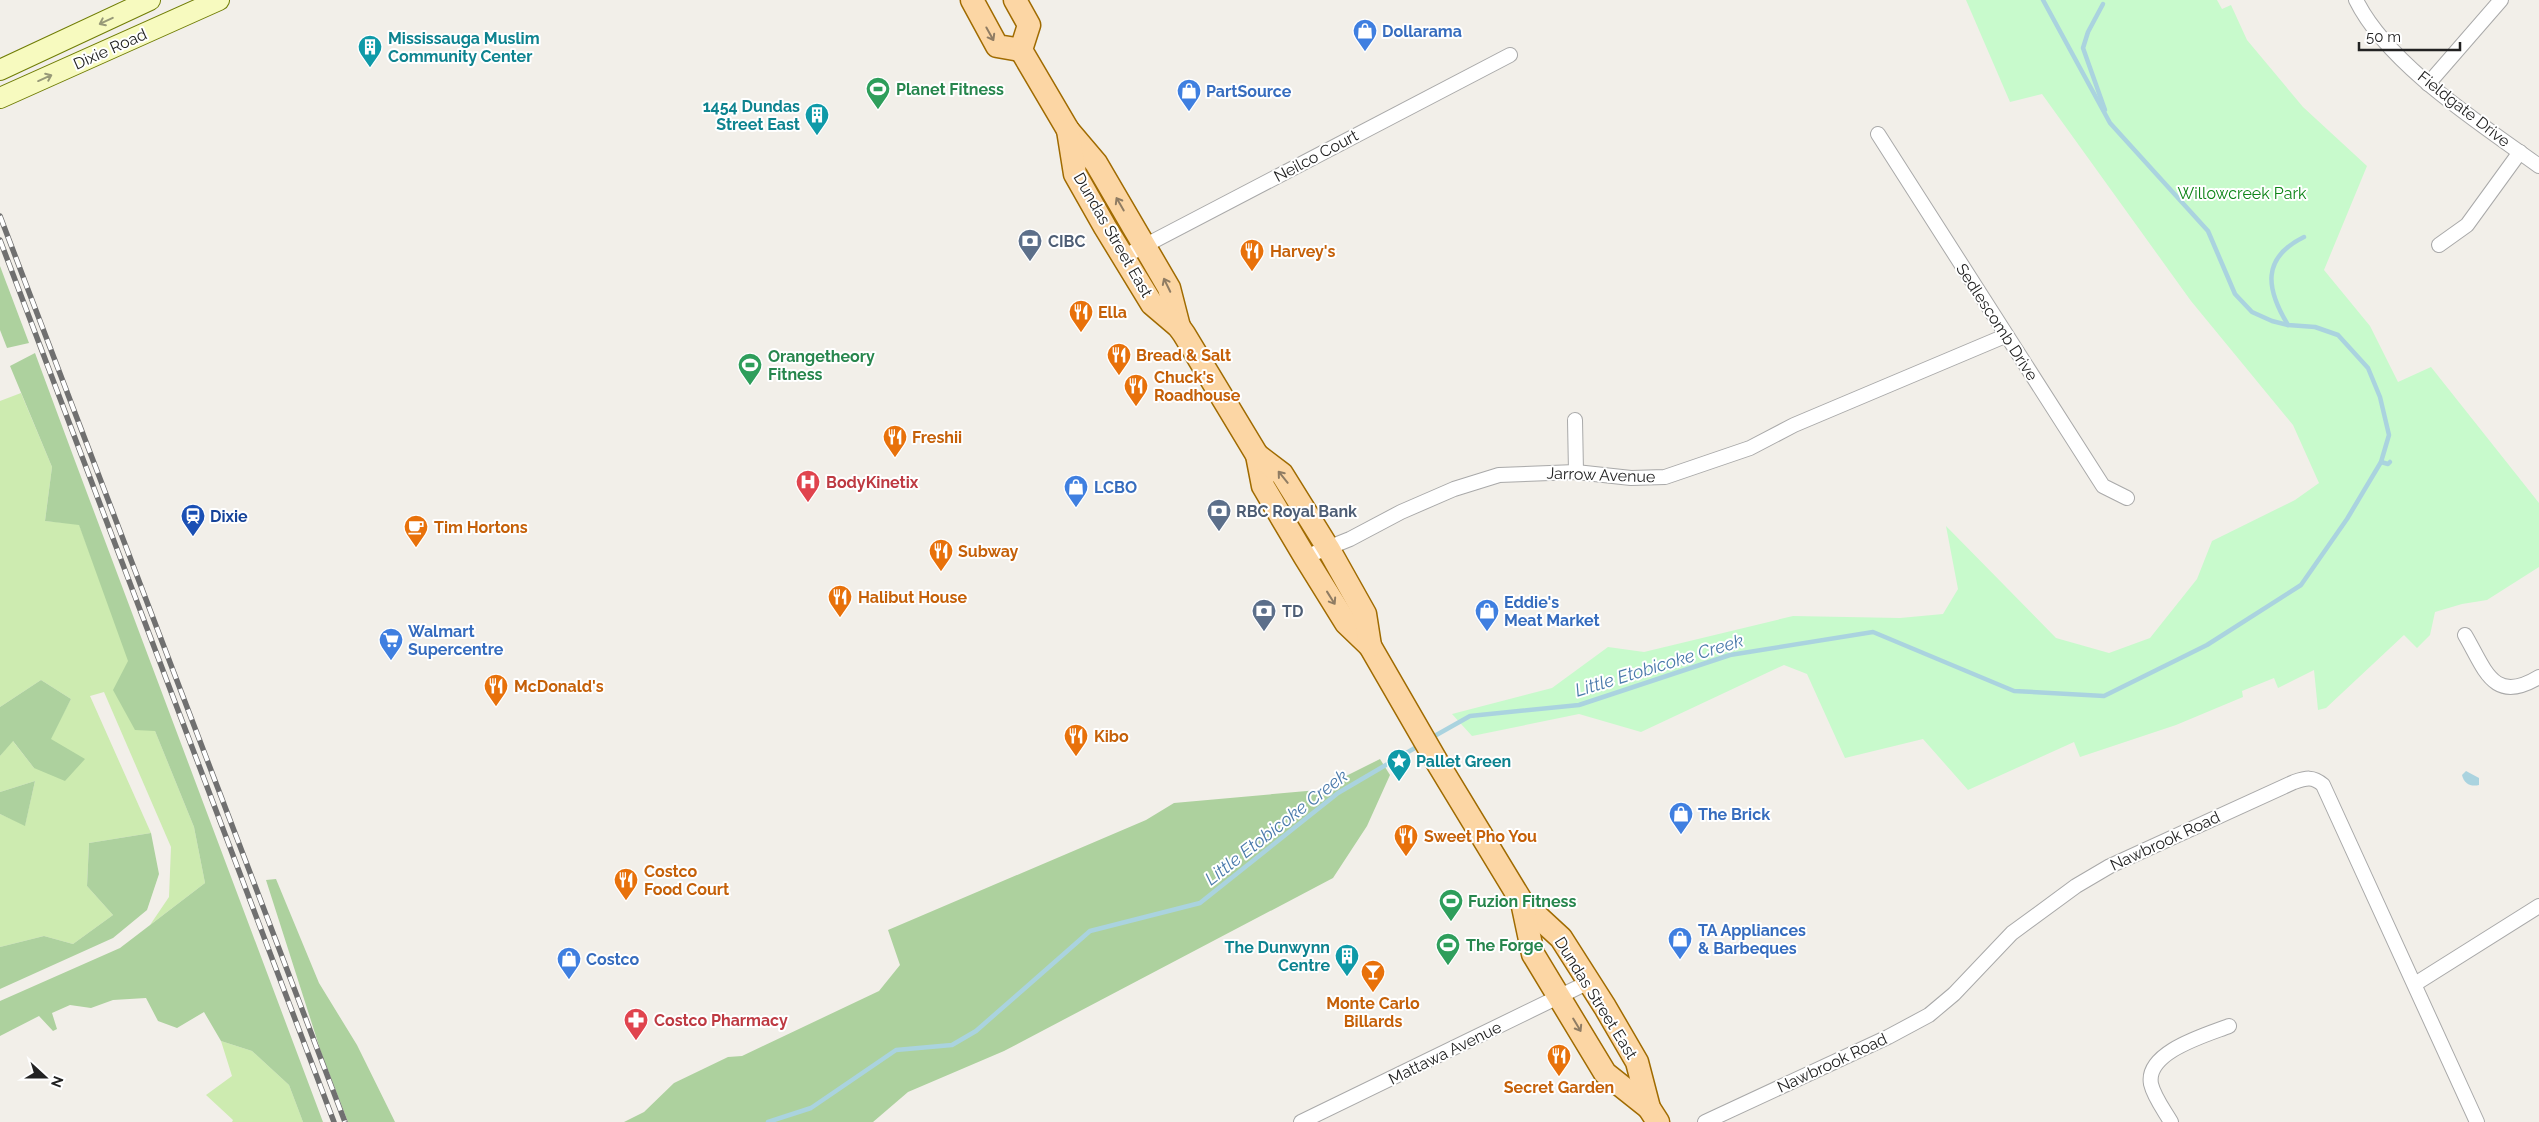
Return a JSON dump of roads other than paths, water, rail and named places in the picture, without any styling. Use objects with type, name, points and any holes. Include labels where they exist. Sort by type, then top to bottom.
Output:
[{"type":"main road","name":"Dixie Road","points":[[0,70],[150,0]]},
{"type":"main road","name":"Dixie Road","points":[[0,98],[219,0]]},
{"type":"main road","points":[[972,0],[997,46],[1021,50],[1029,25],[1015,0]]},
{"type":"main road","name":"Dundas Street East","points":[[1021,50],[1068,130],[1096,163],[1169,288],[1179,327],[1257,455],[1263,486],[1305,557],[1346,623],[1370,646],[1437,762],[1522,902],[1561,938],[1589,982],[1637,1062],[1654,1115]]},
{"type":"main road","name":"Dundas Street East","points":[[1068,130],[1075,174],[1122,257],[1152,304],[1179,327]]},
{"type":"main road","name":"Dundas Street East","points":[[1257,455],[1282,474],[1328,548],[1365,614],[1370,646]]},
{"type":"main road","name":"Dundas Street East","points":[[1522,902],[1533,954],[1605,1073],[1654,1115]]},
{"type":"street","name":"Fieldgate Drive","points":[[2356,0],[2374,30],[2391,50],[2428,84],[2539,166]]},
{"type":"street","points":[[2428,84],[2501,0]]},
{"type":"street","name":"Neilco Court","points":[[1122,257],[1468,75],[1510,55]]},
{"type":"street","name":"Sedlescomb Drive","points":[[1878,134],[2103,486],[2127,498]]},
{"type":"street","points":[[2439,245],[2467,225],[2520,152]]},
{"type":"street","name":"Jarrow Avenue","points":[[1305,557],[1350,539],[1402,512],[1469,484],[1499,475],[1576,472],[1631,478],[1665,477],[1750,448],[1794,424],[2006,336]]},
{"type":"street","points":[[1575,420],[1576,472]]},
{"type":"street","points":[[2465,635],[2486,670],[2499,685],[2516,688],[2539,677]]},
{"type":"street","name":"Nawbrook Road","points":[[1705,1122],[1888,1037],[1929,1015],[1954,994],[2012,933],[2046,906],[2096,874],[2308,777],[2316,779],[2323,785],[2477,1122]]},
{"type":"street","points":[[2415,984],[2539,906]]},
{"type":"street","name":"Mattawa Avenue","points":[[1301,1122],[1560,998],[1589,982]]},
{"type":"street","points":[[2171,1122],[2152,1085],[2151,1074],[2155,1064],[2167,1054],[2229,1026]]},
{"type":"water","points":[[2466,771],[2479,778],[2479,785],[2473,786],[2466,783],[2462,775]]},
{"type":"waterway","name":"Little Etobicoke Creek","points":[[1431,738],[1470,716],[1579,705],[1730,655],[1873,632],[2014,691],[2104,696],[2207,645],[2301,585],[2347,519],[2381,462],[2389,435],[2380,397],[2368,368],[2338,335],[2315,327],[2288,325],[2272,321],[2252,312],[2235,294],[2208,231],[2110,123],[2043,0]]},
{"type":"waterway","points":[[2103,4],[2088,32],[2083,48],[2105,110]]},
{"type":"waterway","points":[[2288,325],[2275,299],[2272,275],[2274,265],[2280,255],[2290,245],[2304,237]]},
{"type":"waterway","points":[[2381,462],[2388,464],[2390,462]]},
{"type":"waterway","name":"Little Etobicoke Creek","points":[[768,1122],[811,1108],[896,1050],[952,1045],[976,1031],[1090,931],[1200,903],[1338,793],[1420,745]]},
{"type":"railway","points":[[0,216],[345,1122]]},
{"type":"railway","points":[[0,240],[334,1122]]},
{"type":"place","name":"Dollarama","points":[[1365,52]]},
{"type":"place","name":"Mississauga Muslim Community Center","points":[[370,68]]},
{"type":"place","name":"Planet Fitness","points":[[878,110]]},
{"type":"place","name":"PartSource","points":[[1189,112]]},
{"type":"place","name":"1454 Dundas Street East","points":[[817,136]]},
{"type":"place","name":"CIBC","points":[[1030,262]]},
{"type":"place","name":"Harvey's","points":[[1252,272]]},
{"type":"place","name":"Ella","points":[[1081,333]]},
{"type":"place","name":"Bread & Salt","points":[[1119,376]]},
{"type":"place","name":"Orangetheory Fitness","points":[[750,386]]},
{"type":"place","name":"Chuck's Roadhouse","points":[[1136,407]]},
{"type":"place","name":"Freshii","points":[[895,458]]},
{"type":"place","name":"BodyKinetix","points":[[808,503]]},
{"type":"place","name":"LCBO","points":[[1076,508]]},
{"type":"place","name":"RBC Royal Bank","points":[[1219,532]]},
{"type":"place","name":"Dixie","points":[[193,537]]},
{"type":"place","name":"Tim Hortons","points":[[416,548]]},
{"type":"place","name":"Subway","points":[[941,572]]},
{"type":"place","name":"Halibut House","points":[[840,618]]},
{"type":"place","name":"TD","points":[[1264,632]]},
{"type":"place","name":"Eddie's Meat Market","points":[[1487,632]]},
{"type":"place","name":"Walmart Supercentre","points":[[391,661]]},
{"type":"place","name":"McDonald's","points":[[496,707]]},
{"type":"place","name":"Kibo","points":[[1076,757]]},
{"type":"place","name":"Pallet Green","points":[[1399,782]]},
{"type":"place","name":"The Brick","points":[[1681,835]]},
{"type":"place","name":"Sweet Pho You","points":[[1406,857]]},
{"type":"place","name":"Costco Food Court","points":[[626,901]]},
{"type":"place","name":"Fuzion Fitness","points":[[1451,922]]},
{"type":"place","name":"TA Appliances & Barbeques","points":[[1680,960]]},
{"type":"place","name":"The Forge","points":[[1448,966]]},
{"type":"place","name":"The Dunwynn Centre","points":[[1347,977]]},
{"type":"place","name":"Costco","points":[[569,980]]},
{"type":"place","name":"Monte Carlo Billards","points":[[1373,993]]},
{"type":"place","name":"Costco Pharmacy","points":[[636,1041]]},
{"type":"place","name":"Secret Garden","points":[[1559,1077]]},
{"type":"park label","name":"Willowcreek Park","points":[[2242,193]]}]
